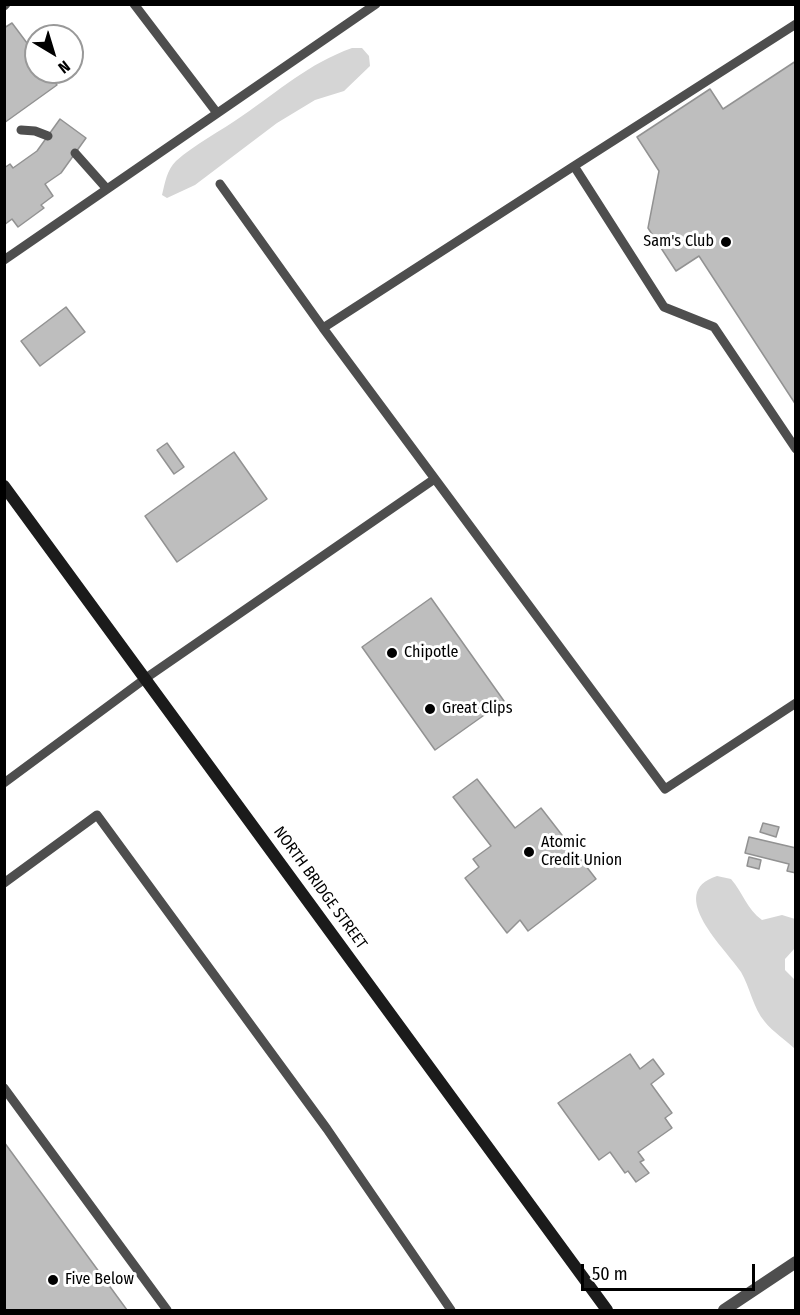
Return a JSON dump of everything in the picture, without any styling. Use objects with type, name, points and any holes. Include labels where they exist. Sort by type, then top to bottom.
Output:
[{"type":"main road","name":"NORTH BRIDGE STREET","points":[[4,486],[607,1311]]},
{"type":"street","points":[[724,1311],[795,1262]]},
{"type":"lane","points":[[134,4],[217,113]]},
{"type":"lane","points":[[4,260],[376,4]]},
{"type":"lane","points":[[322,328],[795,24]]},
{"type":"lane","points":[[21,130],[35,131],[48,136]]},
{"type":"lane","points":[[75,153],[107,189]]},
{"type":"lane","points":[[574,166],[664,307],[714,327],[795,449]]},
{"type":"lane","points":[[220,184],[433,480],[665,789],[795,703]]},
{"type":"lane","points":[[4,783],[146,678],[433,480]]},
{"type":"lane","points":[[4,883],[97,815],[327,1130],[451,1311]]},
{"type":"lane","points":[[4,1088],[167,1311]]},
{"type":"shaded area","points":[[352,48],[362,48],[369,56],[370,66],[344,91],[315,100],[277,123],[195,185],[167,198],[162,195],[170,168],[183,155],[295,78],[336,54]]},
{"type":"shaded area","points":[[717,876],[731,879],[762,920],[782,915],[795,919],[795,948],[785,959],[785,970],[795,980],[795,1049],[765,1022],[741,972],[704,922],[696,895],[702,884]]},
{"type":"building","points":[[12,23],[24,39],[24,84],[57,85],[4,123],[4,28]]},
{"type":"building","name":"Sam's Club","points":[[796,61],[796,405],[699,256],[676,271],[648,228],[659,171],[637,137],[710,89],[723,109]]},
{"type":"building","points":[[60,119],[86,138],[61,173],[45,184],[53,196],[41,205],[44,208],[18,227],[12,219],[4,225],[4,168],[10,164],[13,168],[37,151]]},
{"type":"building","points":[[66,307],[85,332],[40,366],[21,341]]},
{"type":"building","points":[[167,443],[184,467],[174,474],[157,450]]},
{"type":"building","points":[[234,452],[267,499],[177,562],[145,516]]},
{"type":"building","points":[[431,598],[504,701],[435,750],[362,647]]},
{"type":"building","name":"Atomic Credit Union","points":[[477,779],[515,828],[541,808],[596,879],[528,931],[520,920],[507,933],[465,878],[479,867],[473,859],[491,846],[453,797]]},
{"type":"building","points":[[763,823],[779,827],[776,837],[760,832]]},
{"type":"building","points":[[749,837],[796,848],[796,873],[787,871],[789,864],[745,853]]},
{"type":"building","points":[[749,857],[761,860],[759,869],[747,866]]},
{"type":"building","points":[[630,1054],[640,1069],[653,1059],[664,1074],[651,1084],[672,1113],[665,1118],[672,1128],[638,1152],[644,1160],[640,1162],[649,1173],[636,1182],[628,1171],[625,1173],[610,1152],[599,1160],[558,1103]]},
{"type":"building","points":[[4,1142],[127,1310],[4,1310]]},
{"type":"place","name":"Sam's Club","points":[[726,242]]},
{"type":"place","name":"Chipotle","points":[[392,653]]},
{"type":"place","name":"Great Clips","points":[[430,709]]},
{"type":"place","name":"Atomic Credit Union","points":[[529,852]]},
{"type":"place","name":"Five Below","points":[[53,1280]]}]
